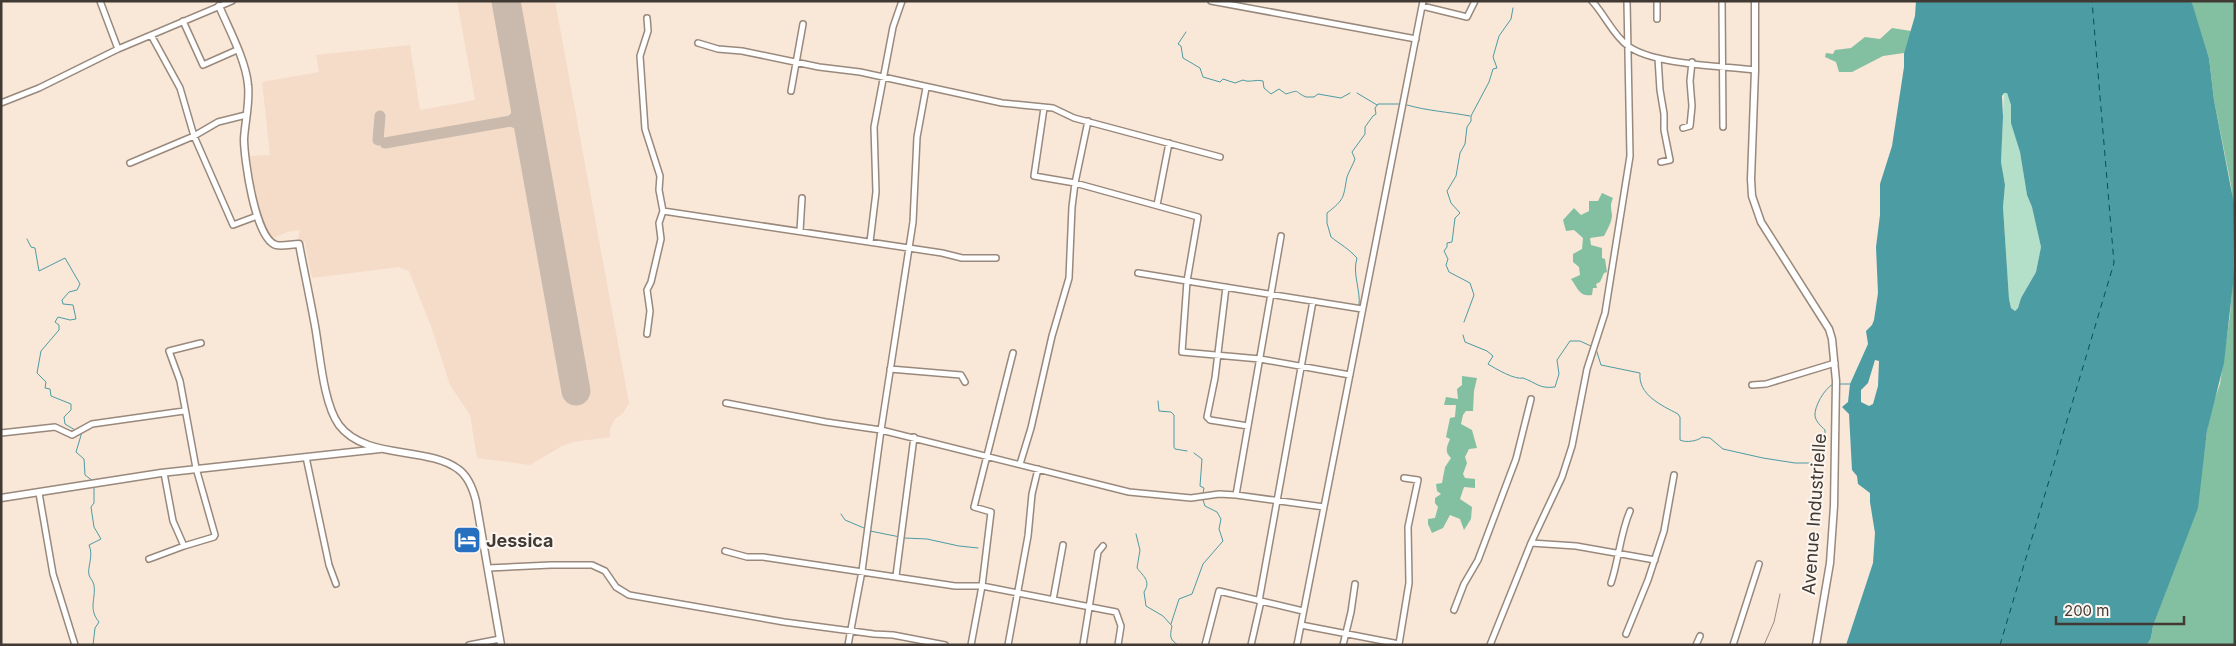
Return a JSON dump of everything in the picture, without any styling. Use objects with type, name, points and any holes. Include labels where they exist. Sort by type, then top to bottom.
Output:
[{"type":"street","points":[[100,1],[118,49]]},
{"type":"street","points":[[1,103],[39,88],[118,49],[183,22],[218,4],[232,1]]},
{"type":"street","points":[[870,242],[876,192],[874,127],[893,27],[902,1]]},
{"type":"street","points":[[1211,1],[1416,39]]},
{"type":"street","points":[[1297,645],[1423,4],[1467,17],[1475,1]]},
{"type":"street","points":[[1592,1],[1628,46],[1658,58],[1755,70]]},
{"type":"street","points":[[1492,644],[1531,543],[1562,477],[1572,446],[1594,346],[1605,313],[1630,156],[1627,1]]},
{"type":"street","points":[[1657,1],[1657,19]]},
{"type":"street","points":[[1722,1],[1723,127]]},
{"type":"street","name":"Avenue Industrielle","points":[[1755,1],[1755,70],[1751,179],[1756,211],[1761,222],[1829,328],[1835,364],[1834,506],[1830,553],[1816,645]]},
{"type":"street","points":[[218,4],[248,82],[245,157],[257,216],[265,235],[270,241],[277,245],[299,244],[330,406],[339,425],[363,443],[443,461],[458,468],[467,479],[476,501],[501,642],[469,645]]},
{"type":"street","points":[[647,18],[648,31],[640,56],[645,127],[660,176],[659,190],[663,211],[659,223],[661,239],[651,282],[647,290],[650,311],[647,334]]},
{"type":"street","points":[[183,22],[203,65],[237,50]]},
{"type":"street","points":[[791,91],[803,24]]},
{"type":"street","points":[[151,35],[180,88],[194,136],[234,225],[257,216]]},
{"type":"street","points":[[698,43],[718,49],[742,51],[819,68],[860,72],[926,88],[1002,103],[1055,108],[1074,118],[1220,157]]},
{"type":"street","points":[[1658,58],[1664,130],[1670,160],[1660,162]]},
{"type":"street","points":[[1684,128],[1690,126],[1692,62]]},
{"type":"street","points":[[848,645],[862,571],[881,430],[913,222],[917,137],[926,88]]},
{"type":"street","points":[[1044,108],[1034,176],[1075,183],[1198,217],[1187,281],[1182,352],[1260,359],[1350,375]]},
{"type":"street","points":[[130,163],[194,136],[218,122],[246,115]]},
{"type":"street","points":[[1020,464],[1052,336],[1069,278],[1072,207],[1088,121]]},
{"type":"street","points":[[1157,205],[1169,143]]},
{"type":"street","points":[[800,231],[802,198]]},
{"type":"street","points":[[663,211],[870,242],[962,258],[996,258]]},
{"type":"street","points":[[1236,495],[1281,236]]},
{"type":"street","points":[[1138,273],[1362,309]]},
{"type":"street","points":[[1226,287],[1218,355],[1207,417],[1210,420],[1248,426]]},
{"type":"street","points":[[1251,645],[1314,301]]},
{"type":"street","points":[[149,559],[214,537],[215,535],[196,468],[180,381],[169,350],[201,343]]},
{"type":"street","points":[[971,645],[982,586],[991,512],[974,507],[1013,353]]},
{"type":"street","points":[[1752,385],[1766,384],[1835,364]]},
{"type":"street","points":[[890,369],[961,375],[965,382]]},
{"type":"street","points":[[1454,610],[1464,584],[1475,566],[1516,459],[1531,399]]},
{"type":"street","points":[[726,403],[914,437],[1129,492],[1191,498],[1219,494],[1236,495],[1324,507]]},
{"type":"street","points":[[1,433],[55,427],[70,435],[92,424],[112,423],[184,410]]},
{"type":"street","points":[[896,576],[914,437]]},
{"type":"street","points":[[349,452],[356,446],[354,438]]},
{"type":"street","points":[[1,498],[164,472],[383,449]]},
{"type":"street","points":[[306,457],[329,565],[336,584]]},
{"type":"street","points":[[1008,645],[1028,536],[1032,494],[1038,469]]},
{"type":"street","points":[[164,472],[173,521],[184,546]]},
{"type":"street","points":[[1626,634],[1655,560],[1664,531],[1674,475]]},
{"type":"street","points":[[1301,626],[1387,644],[1399,644],[1409,583],[1408,527],[1418,480],[1404,478]]},
{"type":"street","points":[[39,493],[53,574],[75,645]]},
{"type":"street","points":[[1611,583],[1623,528],[1630,511]]},
{"type":"street","points":[[1531,543],[1576,546],[1655,560]]},
{"type":"street","points":[[1053,600],[1063,545]]},
{"type":"street","points":[[1083,645],[1098,552],[1103,546]]},
{"type":"street","points":[[725,551],[747,557],[763,556],[954,586],[982,586],[1116,613],[1121,627],[1118,645]]},
{"type":"street","points":[[1734,645],[1759,564]]},
{"type":"street","points":[[488,568],[551,565],[592,566],[606,572],[616,587],[629,595],[851,631],[894,634],[946,645]]},
{"type":"street","points":[[1343,645],[1355,584]]},
{"type":"street","points":[[1205,645],[1218,592],[1221,591],[1245,599],[1304,611]]},
{"type":"street","points":[[1696,645],[1700,636]]},
{"type":"shaded area","points":[[457,1],[555,1],[629,403],[623,413],[615,419],[610,429],[610,437],[573,442],[562,446],[530,465],[477,458],[470,415],[450,385],[431,326],[409,271],[399,267],[312,278],[305,242],[298,239],[300,230],[287,232],[272,239],[261,222],[253,189],[248,156],[270,155],[262,82],[319,72],[316,55],[410,45],[420,110],[475,100]]},
{"type":"green space","points":[[2191,1],[2235,1],[2235,226],[2231,185],[2214,100],[2209,58]]},
{"type":"green space","points":[[1892,28],[1911,31],[1904,53],[1883,56],[1852,72],[1839,72],[1836,62],[1825,57],[1826,53],[1833,54],[1835,50],[1851,48],[1865,37],[1880,39]]},
{"type":"green space","points":[[2004,93],[2007,93],[2011,105],[2013,127],[2020,152],[2027,195],[2032,207],[2041,247],[2036,272],[2015,311],[2011,308],[2009,299],[2003,207],[2005,186],[2001,162]]},
{"type":"green space","points":[[1602,193],[1613,198],[1611,220],[1604,236],[1590,238],[1591,245],[1602,248],[1602,258],[1605,259],[1607,272],[1604,273],[1600,282],[1596,284],[1597,288],[1593,288],[1592,295],[1584,295],[1571,279],[1580,275],[1579,267],[1573,262],[1573,254],[1582,249],[1583,238],[1574,230],[1566,231],[1563,220],[1574,208],[1581,215],[1589,211],[1589,201],[1598,201]]},
{"type":"green space","points":[[2235,252],[2235,645],[2147,645],[2197,508],[2210,412],[2220,384],[2230,315]]},
{"type":"green space","points":[[1462,376],[1477,378],[1473,411],[1466,411],[1461,424],[1472,430],[1477,448],[1469,449],[1465,457],[1467,463],[1463,474],[1465,478],[1475,479],[1475,488],[1464,487],[1460,499],[1472,507],[1471,519],[1464,530],[1460,519],[1450,515],[1443,528],[1432,533],[1428,519],[1435,518],[1438,507],[1435,503],[1435,498],[1441,494],[1437,491],[1436,484],[1442,483],[1445,467],[1451,458],[1447,451],[1450,439],[1446,437],[1450,418],[1455,417],[1456,405],[1444,405],[1446,397],[1458,399],[1457,389],[1462,385]]},
{"type":"water","points":[[1916,1],[2191,1],[2193,6],[2209,58],[2214,100],[2234,204],[2233,284],[2224,363],[2207,431],[2198,508],[2147,645],[1846,645],[1873,563],[1875,533],[1870,493],[1858,484],[1857,476],[1852,470],[1849,414],[1842,407],[1848,402],[1850,384],[1868,344],[1866,331],[1874,320],[1878,293],[1876,247],[1880,215],[1880,184],[1892,146],[1904,67],[1904,53],[1915,16]],"holes":[[[2004,93],[2007,93],[2011,105],[2011,123],[2020,152],[2027,195],[2032,207],[2041,247],[2036,272],[2015,311],[2011,308],[2009,299],[2003,207],[2005,185],[2001,162],[2002,96]],[[1875,360],[1879,361],[1878,386],[1873,404],[1869,406],[1861,402],[1861,390],[1868,383]]]},
{"type":"waterway","points":[[1464,322],[1474,295],[1470,283],[1449,272],[1446,265],[1448,259],[1444,251],[1447,243],[1452,242],[1455,218],[1460,213],[1451,203],[1447,191],[1456,176],[1460,153],[1465,144],[1467,127],[1471,121],[1471,116],[1489,82],[1493,69],[1497,68],[1493,57],[1499,36],[1511,19],[1513,8]]},
{"type":"waterway","points":[[1186,32],[1178,44],[1181,46],[1183,58],[1200,68],[1203,77],[1220,82],[1223,79],[1235,83],[1243,80],[1263,81],[1264,88],[1271,94],[1279,89],[1286,94],[1296,91],[1306,97],[1314,97],[1318,94],[1341,98],[1350,93]]},
{"type":"waterway","points":[[1357,93],[1377,105]]},
{"type":"waterway","points":[[1359,306],[1355,270],[1357,258],[1331,237],[1327,223],[1327,213],[1342,198],[1347,177],[1355,159],[1352,152],[1365,134],[1365,127],[1376,114],[1375,108],[1378,104],[1401,104]]},
{"type":"waterway","points":[[1407,105],[1470,116]]},
{"type":"waterway","points":[[27,239],[31,247],[35,248],[39,271],[65,258],[80,284],[77,290],[69,292],[62,300],[63,304],[73,305],[76,319],[70,320],[58,317],[55,322],[59,325],[59,330],[41,351],[37,373],[46,382],[45,388],[50,389],[51,396],[71,404],[71,410],[64,417],[65,424],[75,430]]},
{"type":"waterway","points":[[1358,319],[1359,310]]},
{"type":"waterway","points":[[1463,335],[1465,342],[1487,351],[1493,356],[1488,364],[1511,376],[1523,378],[1545,387],[1555,387],[1559,374],[1557,360],[1570,341],[1580,341],[1593,347]]},
{"type":"waterway","points":[[1596,349],[1601,365],[1640,373],[1640,381],[1647,393],[1658,403],[1678,414],[1680,417],[1680,440],[1689,441],[1698,440],[1702,437],[1710,438],[1723,449],[1795,463],[1815,463],[1820,459],[1825,440],[1825,430],[1816,420],[1815,412],[1823,394],[1833,384]]},
{"type":"waterway","points":[[1839,384],[1850,384]]},
{"type":"waterway","points":[[1158,401],[1159,411],[1171,412],[1174,415],[1175,449],[1187,451]]},
{"type":"waterway","points":[[82,432],[76,452],[84,459],[85,475],[93,481]]},
{"type":"waterway","points":[[1194,453],[1202,459],[1200,486],[1204,488],[1203,493]]},
{"type":"waterway","points":[[93,645],[95,628],[99,622],[93,608],[94,584],[89,575],[91,553],[89,545],[101,539],[94,527],[91,507],[94,503],[94,485]]},
{"type":"waterway","points":[[1171,624],[1179,599],[1192,594],[1203,564],[1223,541],[1219,529],[1221,519],[1217,512],[1205,506],[1203,500]]},
{"type":"waterway","points":[[841,514],[845,520],[864,528]]},
{"type":"waterway","points":[[870,531],[900,537]]},
{"type":"waterway","points":[[1136,534],[1140,550],[1137,568],[1147,582],[1144,592],[1146,606],[1163,616],[1172,626],[1171,637],[1178,645]]},
{"type":"waterway","points":[[904,538],[927,539],[978,548]]},
{"type":"ferry route","points":[[2000,645],[2114,263],[2092,1]]},
{"type":"taxiway","points":[[385,143],[511,121],[521,111],[523,100]]},
{"type":"taxiway","points":[[378,140],[380,116]]},
{"type":"taxiway","points":[[511,121],[525,127],[529,134]]},
{"type":"runway","points":[[506,1],[576,391]]},
{"type":"railway","points":[[1764,645],[1774,622],[1780,594]]},
{"type":"place","name":"Jessica","points":[[467,540]]}]
